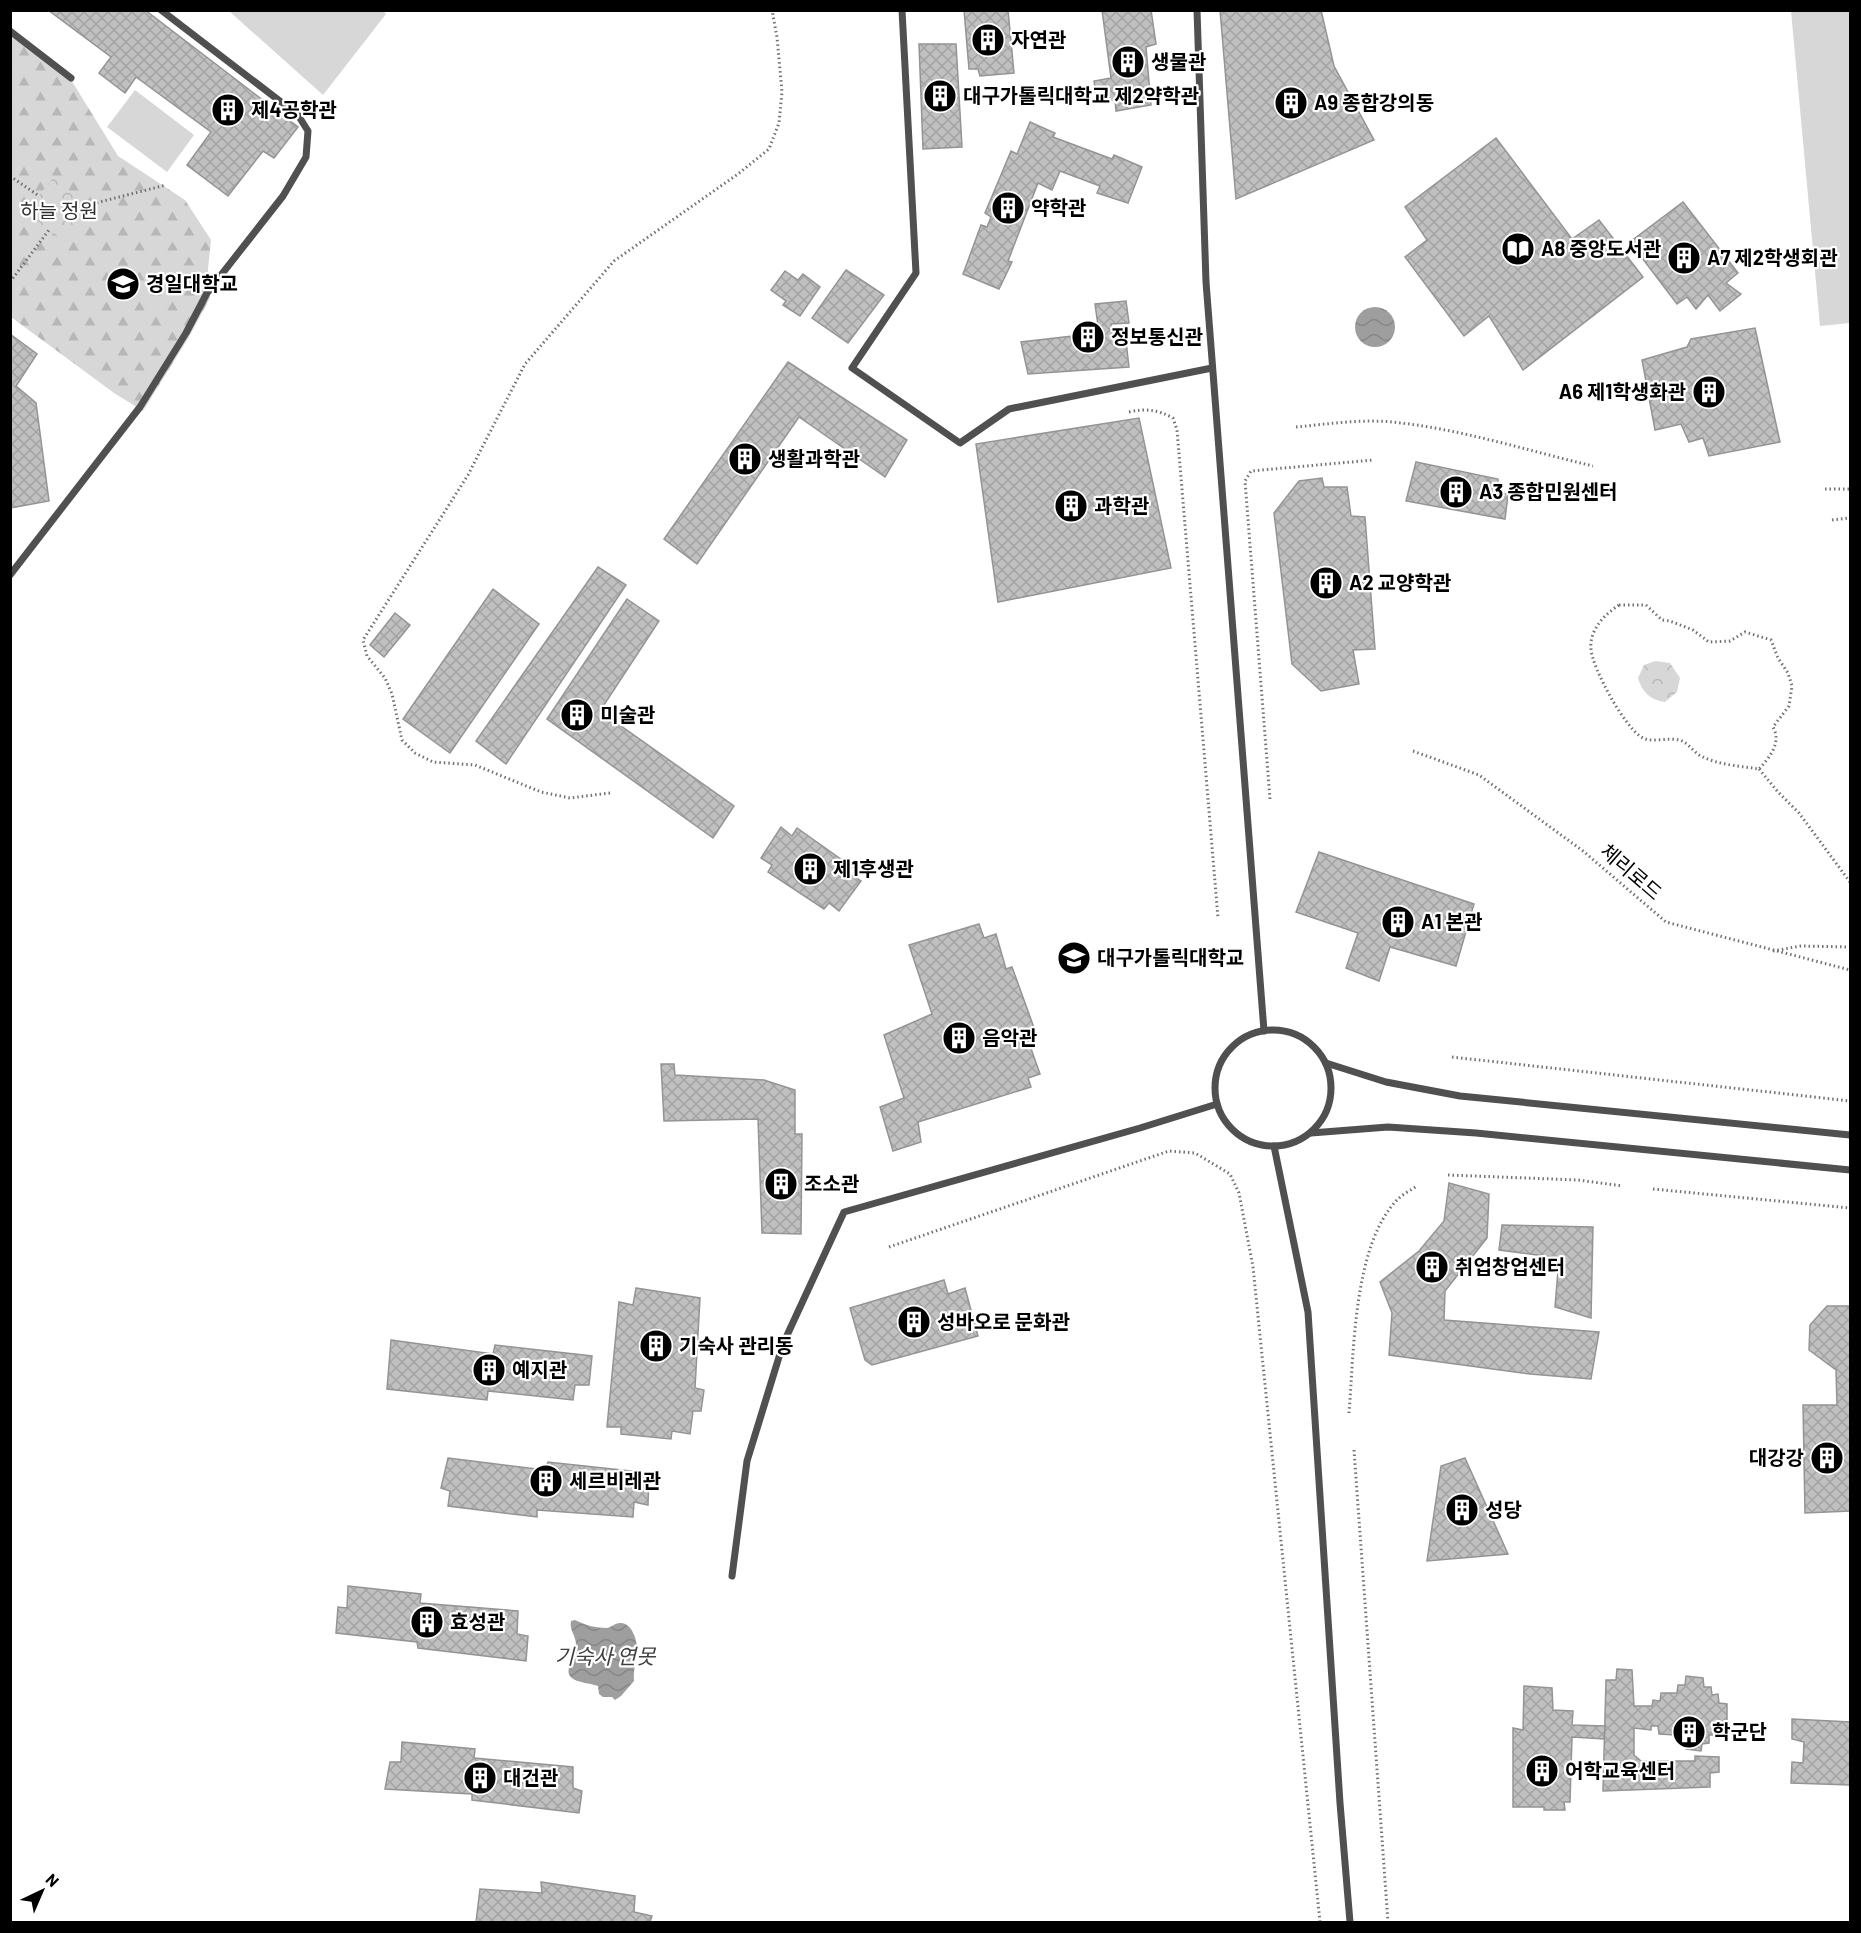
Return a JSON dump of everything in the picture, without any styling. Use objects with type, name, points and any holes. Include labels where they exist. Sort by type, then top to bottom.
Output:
[{"type":"lane","points":[[10,575],[140,407],[186,333],[207,294],[282,196],[306,158],[308,131],[298,115],[161,10]]},
{"type":"lane","points":[[902,10],[916,273],[852,368],[960,443],[1009,409],[1212,368]]},
{"type":"lane","points":[[1197,10],[1206,282],[1264,1031]]},
{"type":"lane","points":[[10,31],[71,78]]},
{"type":"lane","points":[[1264,1031],[1288,1032],[1299,1036],[1316,1049],[1326,1064],[1331,1081],[1330,1101],[1323,1118],[1311,1133],[1294,1143],[1274,1146],[1257,1144],[1236,1132],[1223,1118],[1217,1104],[1216,1078],[1221,1062],[1232,1048],[1245,1038],[1264,1031]]},
{"type":"lane","points":[[1326,1064],[1386,1082],[1460,1096],[1851,1135]]},
{"type":"lane","points":[[732,1576],[747,1461],[783,1344],[844,1212],[1217,1104]]},
{"type":"lane","points":[[1311,1133],[1388,1127],[1488,1134],[1851,1170]]},
{"type":"lane","points":[[1274,1146],[1308,1312],[1350,1923]]},
{"type":"path","points":[[610,793],[570,798],[541,792],[475,765],[433,762],[415,753],[402,740],[392,694],[385,678],[368,656],[363,640],[468,474],[525,364],[614,261],[769,150],[779,123],[782,92],[772,10]]},
{"type":"path","points":[[10,176],[39,196]]},
{"type":"path","points":[[88,205],[166,185]]},
{"type":"path","points":[[10,282],[49,230]]},
{"type":"path","points":[[1129,412],[1140,409],[1159,411],[1173,418],[1177,430],[1218,918]]},
{"type":"path","points":[[1296,427],[1391,422],[1442,430],[1593,466]]},
{"type":"path","points":[[1270,800],[1245,481],[1251,471],[1373,460]]},
{"type":"path","points":[[1825,489],[1851,489]]},
{"type":"path","points":[[1832,520],[1851,518]]},
{"type":"path","points":[[1759,770],[1773,753],[1776,733],[1773,727],[1789,706],[1792,686],[1771,640],[1745,632],[1730,641],[1709,642],[1693,630],[1662,620],[1646,605],[1619,605],[1605,614],[1595,630],[1590,649],[1616,708],[1631,730],[1644,739],[1682,740],[1700,756],[1759,770],[1799,813],[1851,882]]},
{"type":"path","name":"체리로드","points":[[1413,751],[1479,775],[1583,851],[1665,922],[1851,970]]},
{"type":"path","points":[[1771,951],[1801,946],[1851,947]]},
{"type":"path","points":[[1452,1057],[1851,1101]]},
{"type":"path","points":[[889,1247],[1169,1150],[1195,1153],[1230,1174],[1239,1193],[1252,1268],[1320,1923]]},
{"type":"path","points":[[1448,1175],[1578,1180],[1623,1186]]},
{"type":"path","points":[[1349,1413],[1358,1303],[1367,1259],[1382,1221],[1398,1198],[1418,1186]]},
{"type":"path","points":[[1653,1190],[1851,1208]]},
{"type":"path","points":[[1354,1450],[1388,1923]]},
{"type":"green space","points":[[229,11],[383,11],[386,14],[323,95]]},
{"type":"green space","points":[[1791,11],[1850,11],[1850,323],[1820,326]]},
{"type":"green space","points":[[10,34],[73,83],[118,156],[185,200],[211,240],[208,269],[210,298],[189,337],[143,411],[114,393],[11,317]]},
{"type":"green space","points":[[135,90],[194,135],[167,172],[107,127]]},
{"type":"green space","name":"하늘 정원","points":[[53,178],[96,211],[70,246],[25,213]]},
{"type":"green space","points":[[1655,661],[1670,663],[1680,678],[1677,692],[1665,702],[1647,694],[1638,678],[1644,665]]},
{"type":"water","points":[[1375,307],[1383,308],[1389,313],[1394,319],[1394,335],[1389,341],[1383,346],[1375,347],[1367,346],[1361,341],[1356,335],[1355,327],[1356,319],[1361,313],[1367,308]]},
{"type":"water","name":"기숙사 연못","points":[[575,1620],[603,1628],[624,1623],[633,1632],[637,1648],[634,1681],[615,1700],[599,1694],[598,1686],[577,1681],[569,1675],[568,1671],[576,1647],[571,1628],[571,1621]]},
{"type":"building","name":"제4공학관","points":[[48,10],[145,10],[298,127],[274,158],[263,151],[228,196],[187,165],[211,132],[136,77],[125,93],[99,73],[111,57]]},
{"type":"building","name":"자연관","points":[[964,10],[1008,10],[1014,73],[980,76],[978,69],[969,69]]},
{"type":"building","name":"생물관","points":[[1102,10],[1151,10],[1156,44],[1146,47],[1151,105],[1116,111],[1115,100],[1097,100],[1094,81],[1111,78]]},
{"type":"building","name":"A9 종합강의동","points":[[1220,10],[1321,10],[1334,66],[1374,140],[1236,199]]},
{"type":"building","name":"대구가톨릭대학교 제2약학관","points":[[919,44],[956,44],[962,147],[923,149]]},
{"type":"building","name":"약학관","points":[[1030,122],[1055,133],[1053,137],[1112,159],[1114,155],[1142,167],[1128,203],[1097,193],[1100,186],[1060,171],[1052,190],[1038,183],[1008,261],[1012,262],[999,289],[963,274],[981,225],[987,227],[991,217],[985,213],[1011,151],[1017,154]]},
{"type":"building","name":"A8 중앙도서관","points":[[1496,138],[1572,239],[1599,220],[1643,277],[1523,370],[1489,316],[1464,336],[1405,257],[1427,240],[1405,207]]},
{"type":"building","name":"A7 제2학생회관","points":[[1683,202],[1738,273],[1726,283],[1741,294],[1720,311],[1708,295],[1696,309],[1687,297],[1677,304],[1630,242]]},
{"type":"building","points":[[846,270],[884,295],[848,343],[812,318]]},
{"type":"building","points":[[785,271],[798,280],[803,274],[820,287],[800,316],[783,305],[786,301],[771,290]]},
{"type":"building","name":"정보통신관","points":[[1126,301],[1129,323],[1111,324],[1113,343],[1126,341],[1129,367],[1028,374],[1021,342],[1099,333],[1095,304]]},
{"type":"building","name":"A6 제1학생화관","points":[[1755,328],[1780,442],[1709,456],[1703,438],[1689,442],[1681,424],[1655,430],[1642,360],[1687,347],[1691,339]]},
{"type":"building","points":[[10,334],[37,354],[16,386],[36,403],[49,501],[10,508]]},
{"type":"building","name":"생활과학관","points":[[788,362],[907,440],[885,477],[799,417],[697,564],[664,539]]},
{"type":"building","name":"과학관","points":[[1139,418],[1171,568],[998,602],[976,444]]},
{"type":"building","name":"A3 종합민원센터","points":[[1416,462],[1498,479],[1498,490],[1508,495],[1505,519],[1406,501]]},
{"type":"building","name":"A2 교양학관","points":[[1322,478],[1324,487],[1347,487],[1351,516],[1365,517],[1375,649],[1353,650],[1359,684],[1321,691],[1292,664],[1274,513],[1299,481]]},
{"type":"building","points":[[598,567],[626,585],[506,764],[476,741]]},
{"type":"building","points":[[493,589],[539,624],[450,753],[403,719]]},
{"type":"building","name":"미술관","points":[[627,599],[659,621],[600,711],[734,806],[713,838],[547,719]]},
{"type":"building","points":[[395,613],[410,625],[384,657],[370,645]]},
{"type":"building","name":"제1후생관","points":[[781,827],[792,836],[797,828],[852,867],[849,873],[861,881],[839,911],[829,903],[824,909],[768,872],[772,865],[761,858]]},
{"type":"building","name":"A1 본관","points":[[1319,852],[1474,904],[1456,966],[1390,947],[1379,981],[1346,968],[1358,933],[1296,912]]},
{"type":"building","name":"음악관","points":[[979,924],[984,938],[996,934],[1006,969],[1012,967],[1037,1036],[1028,1040],[1040,1074],[1028,1078],[1031,1087],[918,1122],[921,1142],[893,1151],[880,1107],[904,1098],[884,1035],[932,1014],[909,945]]},
{"type":"building","name":"조소관","points":[[661,1064],[674,1064],[675,1075],[764,1080],[795,1090],[795,1134],[802,1134],[801,1234],[762,1233],[758,1119],[664,1121]]},
{"type":"building","name":"취업창업센터","points":[[1449,1183],[1489,1194],[1487,1238],[1445,1291],[1444,1320],[1599,1332],[1591,1379],[1530,1374],[1389,1355],[1392,1313],[1380,1282],[1419,1251],[1444,1221]]},
{"type":"building","points":[[1502,1225],[1593,1227],[1591,1318],[1555,1307],[1559,1258],[1499,1250]]},
{"type":"building","name":"성바오로 문화관","points":[[944,1280],[948,1294],[965,1288],[978,1336],[872,1365],[865,1360],[850,1308]]},
{"type":"building","name":"기숙사 관리동","points":[[636,1288],[700,1298],[695,1388],[704,1390],[701,1411],[693,1411],[690,1434],[672,1431],[671,1439],[621,1434],[621,1427],[607,1427],[619,1302],[633,1305]]},
{"type":"building","name":"대강강","points":[[1827,1306],[1850,1306],[1850,1511],[1805,1513],[1803,1405],[1837,1405],[1836,1370],[1809,1350],[1810,1325]]},
{"type":"building","name":"예지관","points":[[391,1340],[493,1354],[495,1345],[592,1356],[589,1385],[575,1385],[573,1400],[488,1391],[487,1400],[387,1389]]},
{"type":"building","name":"세르비레관","points":[[448,1458],[545,1470],[548,1462],[649,1473],[648,1505],[634,1502],[633,1517],[537,1510],[537,1517],[448,1506],[450,1491],[441,1488]]},
{"type":"building","name":"성당","points":[[1465,1458],[1508,1554],[1427,1561],[1441,1466]]},
{"type":"building","name":"효성관","points":[[348,1586],[421,1594],[420,1603],[518,1611],[517,1634],[528,1636],[526,1661],[418,1648],[417,1642],[336,1633],[338,1607],[347,1608]]},
{"type":"building","name":"학군단","points":[[1617,1669],[1632,1670],[1634,1706],[1652,1706],[1653,1700],[1660,1701],[1661,1693],[1677,1693],[1678,1685],[1685,1685],[1686,1676],[1703,1678],[1704,1687],[1711,1687],[1712,1695],[1718,1694],[1719,1703],[1727,1704],[1727,1728],[1717,1728],[1719,1735],[1709,1735],[1709,1743],[1702,1744],[1701,1751],[1686,1749],[1685,1743],[1677,1743],[1676,1735],[1659,1734],[1658,1726],[1651,1726],[1651,1730],[1634,1728],[1634,1755],[1641,1761],[1695,1761],[1695,1756],[1719,1757],[1719,1772],[1710,1773],[1710,1787],[1603,1791],[1606,1680],[1616,1680]]},
{"type":"building","name":"어학교육센터","points":[[1524,1686],[1552,1688],[1553,1710],[1573,1711],[1572,1725],[1605,1726],[1604,1739],[1572,1737],[1570,1802],[1564,1802],[1565,1810],[1513,1807],[1513,1728],[1523,1730]]},
{"type":"building","points":[[1792,1719],[1850,1722],[1850,1785],[1791,1783],[1792,1762],[1803,1763],[1804,1742],[1792,1739]]},
{"type":"building","name":"대건관","points":[[402,1742],[475,1749],[474,1758],[573,1767],[573,1788],[582,1791],[579,1813],[472,1800],[472,1794],[385,1789],[390,1762],[401,1762]]},
{"type":"building","points":[[541,1882],[635,1896],[634,1912],[652,1916],[650,1922],[476,1922],[480,1889],[542,1893]]},
{"type":"place","name":"자연관","points":[[988,40]]},
{"type":"place","name":"생물관","points":[[1128,62]]},
{"type":"place","name":"대구가톨릭대학교 제2약학관","points":[[940,96]]},
{"type":"place","name":"A9 종합강의동","points":[[1291,103]]},
{"type":"place","name":"제4공학관","points":[[228,110]]},
{"type":"place","name":"약학관","points":[[1008,208]]},
{"type":"place","name":"A8 중앙도서관","points":[[1518,249]]},
{"type":"place","name":"A7 제2학생회관","points":[[1684,258]]},
{"type":"place","name":"경일대학교","points":[[123,284]]},
{"type":"place","name":"정보통신관","points":[[1088,337]]},
{"type":"place","name":"A6 제1학생화관","points":[[1709,392]]},
{"type":"place","name":"생활과학관","points":[[745,459]]},
{"type":"place","name":"A3 종합민원센터","points":[[1456,492]]},
{"type":"place","name":"과학관","points":[[1071,506]]},
{"type":"place","name":"A2 교양학관","points":[[1326,583]]},
{"type":"place","name":"미술관","points":[[577,715]]},
{"type":"place","name":"제1후생관","points":[[810,869]]},
{"type":"place","name":"A1 본관","points":[[1398,922]]},
{"type":"place","name":"대구가톨릭대학교","points":[[1074,958]]},
{"type":"place","name":"음악관","points":[[959,1038]]},
{"type":"place","name":"조소관","points":[[781,1184]]},
{"type":"place","name":"취업창업센터","points":[[1432,1267]]},
{"type":"place","name":"성바오로 문화관","points":[[914,1322]]},
{"type":"place","name":"기숙사 관리동","points":[[656,1346]]},
{"type":"place","name":"예지관","points":[[489,1370]]},
{"type":"place","name":"대강강","points":[[1827,1458]]},
{"type":"place","name":"세르비레관","points":[[546,1481]]},
{"type":"place","name":"성당","points":[[1462,1510]]},
{"type":"place","name":"효성관","points":[[427,1622]]},
{"type":"place","name":"학군단","points":[[1689,1732]]},
{"type":"place","name":"어학교육센터","points":[[1542,1771]]},
{"type":"place","name":"대건관","points":[[480,1778]]}]
